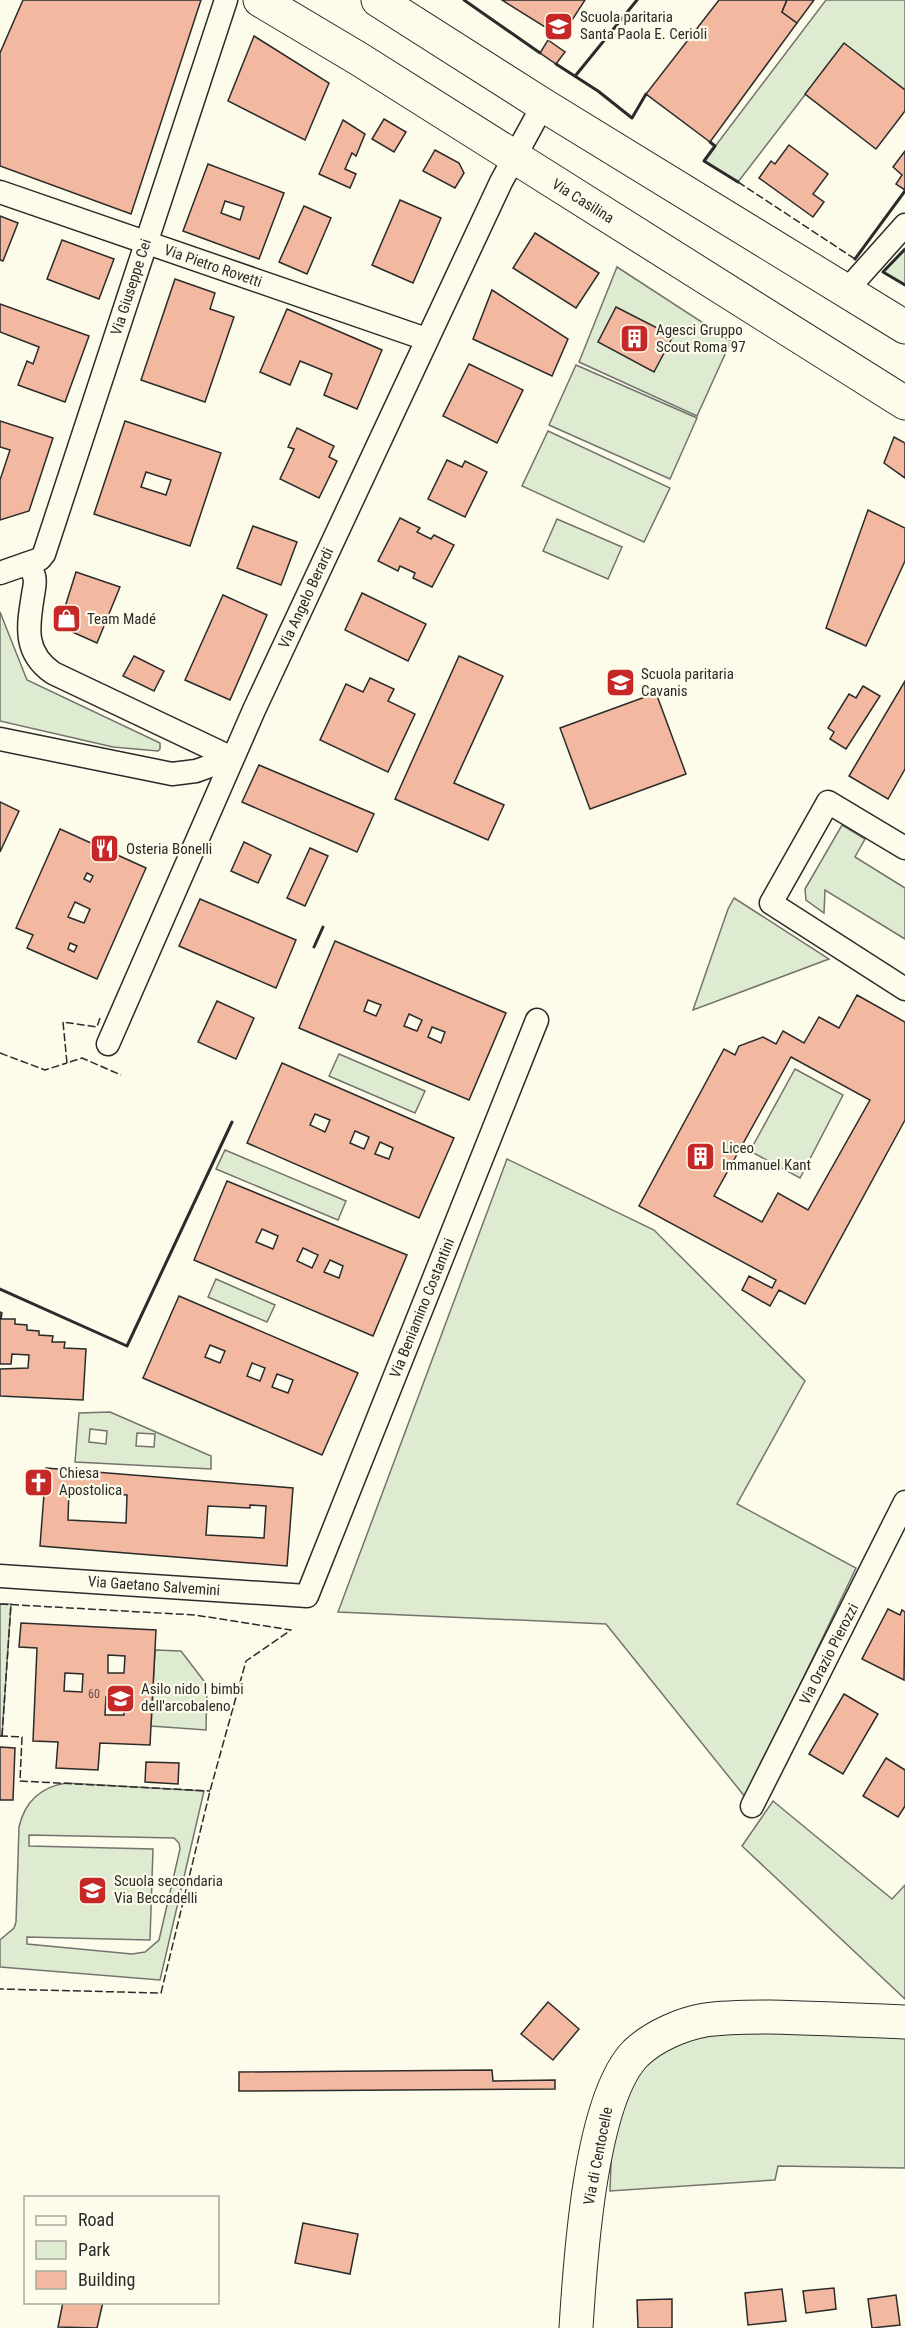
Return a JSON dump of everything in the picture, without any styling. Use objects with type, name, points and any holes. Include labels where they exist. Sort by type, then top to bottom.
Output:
[{"type":"main road","name":"Via Casilina","points":[[260,0],[905,403]]},
{"type":"main road","points":[[378,0],[543,105],[905,327]]},
{"type":"main road","name":"Via di Centocelle","points":[[576,2328],[590,2188],[597,2147],[617,2080],[637,2052],[665,2033],[705,2020],[784,2018],[905,2022]]},
{"type":"street","name":"Via Giuseppe Cei","points":[[26,564],[44,554],[226,0]]},
{"type":"street","name":"Via Angelo Berardi","points":[[108,1044],[232,758],[426,339],[513,157],[543,105]]},
{"type":"street","name":"Via Pietro Rovetti","points":[[0,192],[426,339]]},
{"type":"street","points":[[846,291],[905,225]]},
{"type":"street","points":[[0,573],[26,564],[35,578],[30,636],[34,653],[44,665],[53,672],[232,758]]},
{"type":"street","points":[[0,739],[172,774],[196,771],[232,758]]},
{"type":"street","points":[[905,849],[828,802],[771,903],[905,989]]},
{"type":"street","name":"Via Beniamino Costantini","points":[[308,1596],[537,1020]]},
{"type":"street","name":"Via Orazio Pierozzi","points":[[752,1806],[905,1502]]},
{"type":"street","name":"Via Gaetano Salvemini","points":[[0,1576],[308,1596]]},
{"type":"green space","points":[[826,0],[905,0],[905,90],[844,44],[738,182],[704,161]]},
{"type":"green space","points":[[905,249],[905,285],[883,272]]},
{"type":"green space","points":[[617,267],[731,341],[697,416],[579,362]]},
{"type":"green space","points":[[576,365],[697,418],[670,479],[549,425]]},
{"type":"green space","points":[[548,431],[670,488],[644,542],[522,486]]},
{"type":"green space","points":[[557,519],[622,547],[608,579],[543,551]]},
{"type":"green space","points":[[0,612],[27,680],[160,743],[160,749],[158,751],[113,747],[0,721]]},
{"type":"green space","points":[[842,825],[865,839],[855,857],[905,888],[905,939],[825,890],[824,913],[806,900],[805,889]]},
{"type":"green space","points":[[734,898],[829,959],[693,1010],[728,909]]},
{"type":"green space","points":[[339,1054],[425,1091],[415,1113],[329,1076]]},
{"type":"green space","points":[[795,1069],[843,1095],[800,1178],[750,1151]]},
{"type":"green space","points":[[225,1150],[346,1201],[338,1220],[216,1169]]},
{"type":"green space","points":[[507,1159],[654,1230],[805,1381],[737,1504],[856,1568],[746,1798],[606,1624],[338,1612]]},
{"type":"green space","points":[[216,1279],[275,1305],[267,1322],[208,1297]]},
{"type":"green space","points":[[110,1412],[211,1456],[211,1469],[75,1462],[79,1413]],"holes":[[[90,1429],[107,1431],[106,1444],[89,1442]],[[137,1433],[155,1434],[154,1447],[136,1446]]]},
{"type":"green space","points":[[0,1604],[11,1604],[2,1736],[0,1736]]},
{"type":"green space","points":[[155,1650],[181,1651],[207,1685],[206,1730],[151,1726]]},
{"type":"green space","name":"Scuola secondaria Via Beccadelli","points":[[66,1783],[204,1791],[160,1980],[0,1967],[0,1940],[14,1928],[16,1922],[19,1827],[25,1810],[35,1797],[57,1785]],"holes":[[[29,1835],[174,1838],[179,1843],[180,1849],[159,1940],[145,1952],[132,1954],[27,1944],[27,1937],[150,1940],[153,1849],[29,1846]]]},
{"type":"green space","points":[[773,1801],[892,1899],[905,1885],[905,1999],[742,1846]]},
{"type":"green space","points":[[710,2029],[905,2035],[905,2168],[778,2166],[775,2180],[610,2191],[612,2135],[636,2074],[663,2049]]},
{"type":"building","points":[[23,0],[201,0],[131,214],[0,166],[0,53]]},
{"type":"building","name":"Scuola paritaria Santa Paola E. Cerioli","points":[[502,0],[585,0],[561,37]]},
{"type":"building","points":[[719,0],[787,0],[782,12],[797,23],[710,142],[646,94]]},
{"type":"building","points":[[787,0],[814,0],[797,23],[782,12]]},
{"type":"building","points":[[254,36],[329,83],[305,140],[228,101]]},
{"type":"building","points":[[548,40],[565,52],[556,64],[540,53]]},
{"type":"building","points":[[844,43],[905,90],[905,111],[876,149],[805,94]]},
{"type":"building","points":[[384,119],[406,132],[394,152],[372,139]]},
{"type":"building","points":[[343,120],[365,134],[356,156],[352,153],[345,169],[356,174],[350,188],[319,174]]},
{"type":"building","points":[[789,145],[828,174],[813,194],[824,202],[813,217],[759,178],[771,161],[775,164]]},
{"type":"building","points":[[435,150],[459,163],[464,173],[455,188],[423,171]]},
{"type":"building","points":[[905,151],[905,190],[896,184],[902,175],[893,167]]},
{"type":"building","points":[[208,164],[284,193],[259,259],[183,231]],"holes":[[[225,201],[244,207],[240,220],[221,213]]]},
{"type":"building","points":[[400,200],[441,218],[413,283],[372,265]]},
{"type":"building","points":[[304,206],[331,218],[307,274],[279,262]]},
{"type":"building","points":[[0,216],[18,223],[3,261],[0,260]]},
{"type":"building","points":[[535,233],[599,273],[576,308],[513,268]]},
{"type":"building","points":[[62,240],[114,259],[99,299],[47,279]]},
{"type":"building","points":[[175,279],[215,293],[210,309],[234,317],[205,402],[141,380]]},
{"type":"building","points":[[492,290],[568,339],[552,376],[473,339]]},
{"type":"building","points":[[0,304],[89,336],[65,402],[18,385],[27,361],[33,364],[39,347],[0,332]]},
{"type":"building","name":"Agesci Gruppo Scout Roma 97","points":[[616,307],[673,336],[654,372],[598,342]]},
{"type":"building","points":[[287,309],[382,350],[357,409],[324,395],[332,374],[300,361],[290,385],[260,372]]},
{"type":"building","points":[[469,364],[523,390],[497,443],[443,416]]},
{"type":"building","points":[[0,421],[53,438],[29,511],[0,520],[0,480],[10,450],[0,447]]},
{"type":"building","points":[[125,421],[221,453],[190,546],[94,514]],"holes":[[[146,472],[171,480],[166,495],[141,487]]]},
{"type":"building","points":[[297,428],[334,446],[329,457],[337,461],[319,498],[280,479],[294,449],[288,447]]},
{"type":"building","points":[[894,437],[905,443],[905,478],[884,463]]},
{"type":"building","points":[[447,460],[462,467],[465,461],[487,472],[465,517],[428,499]]},
{"type":"building","points":[[868,510],[905,528],[905,561],[866,646],[826,628]]},
{"type":"building","points":[[400,518],[420,528],[417,532],[431,539],[434,535],[454,545],[432,587],[413,578],[415,573],[400,566],[398,571],[378,561]]},
{"type":"building","points":[[253,526],[297,542],[281,585],[237,568]]},
{"type":"building","points":[[76,572],[120,587],[97,643],[59,626]]},
{"type":"building","points":[[362,593],[426,624],[408,661],[345,630]]},
{"type":"building","points":[[223,595],[267,615],[230,700],[185,680]]},
{"type":"building","points":[[134,656],[164,671],[154,691],[123,676]]},
{"type":"building","points":[[459,656],[503,676],[454,783],[504,805],[488,840],[395,799]]},
{"type":"building","points":[[370,678],[394,689],[388,701],[415,714],[388,772],[320,740],[346,684],[363,692]]},
{"type":"building","points":[[905,681],[905,769],[888,799],[849,776]]},
{"type":"building","points":[[863,686],[880,696],[846,749],[830,739],[834,732],[828,728],[849,694],[856,698]]},
{"type":"building","points":[[656,693],[686,774],[590,809],[560,728]]},
{"type":"building","points":[[259,765],[374,814],[357,852],[242,802]]},
{"type":"building","points":[[0,802],[19,811],[0,852]]},
{"type":"building","points":[[60,829],[146,868],[97,979],[27,948],[33,935],[16,928]],"holes":[[[87,873],[93,876],[90,882],[84,879]],[[75,902],[90,909],[84,923],[68,917]],[[70,943],[77,946],[74,952],[68,949]]]},
{"type":"building","points":[[244,842],[271,855],[258,883],[231,871]]},
{"type":"building","points":[[310,848],[328,856],[305,906],[287,898]]},
{"type":"building","points":[[200,899],[296,940],[276,988],[179,946]]},
{"type":"building","points":[[335,941],[506,1013],[469,1100],[299,1028]],"holes":[[[368,1000],[381,1005],[376,1016],[364,1011]],[[409,1014],[422,1020],[417,1031],[404,1026]],[[432,1027],[445,1032],[441,1043],[428,1037]]]},
{"type":"building","name":"Liceo Immanuel Kant","points":[[857,995],[905,1022],[905,1120],[805,1304],[779,1290],[770,1306],[742,1290],[749,1276],[772,1288],[776,1280],[639,1206],[724,1049],[735,1055],[739,1046],[763,1037],[776,1044],[783,1031],[804,1043],[819,1017],[839,1028]],"holes":[[[791,1057],[870,1100],[808,1210],[778,1193],[762,1222],[714,1196]]]},
{"type":"building","points":[[217,1001],[254,1018],[236,1059],[198,1042]]},
{"type":"building","points":[[282,1063],[454,1138],[419,1218],[247,1143]],"holes":[[[315,1114],[330,1120],[325,1132],[310,1125]],[[355,1131],[369,1137],[364,1149],[350,1143]],[[380,1142],[393,1148],[389,1159],[375,1154]]]},
{"type":"building","points":[[227,1181],[407,1255],[373,1336],[194,1260]],"holes":[[[262,1229],[278,1236],[273,1249],[256,1242]],[[303,1248],[318,1255],[312,1268],[297,1261]],[[330,1260],[343,1266],[339,1278],[324,1272]]]},
{"type":"building","points":[[179,1296],[358,1373],[322,1455],[143,1378]],"holes":[[[210,1345],[225,1351],[220,1363],[205,1357]],[[252,1363],[265,1368],[260,1381],[247,1376]],[[277,1374],[293,1380],[288,1393],[272,1387]]]},
{"type":"building","points":[[0,1312],[2,1313],[1,1319],[15,1319],[15,1324],[27,1325],[27,1330],[39,1331],[39,1335],[53,1336],[52,1342],[65,1342],[64,1348],[86,1349],[83,1400],[0,1396],[0,1369],[28,1368],[29,1355],[12,1354],[11,1364],[0,1364]]},
{"type":"building","points":[[46,1468],[293,1488],[287,1566],[40,1546]],"holes":[[[69,1488],[86,1489],[86,1493],[127,1495],[126,1523],[68,1520]],[[250,1505],[266,1506],[264,1538],[206,1535],[208,1506],[250,1508]]]},
{"type":"building","points":[[888,1609],[900,1615],[902,1610],[905,1612],[904,1680],[862,1659]]},
{"type":"building","points":[[21,1623],[156,1630],[150,1745],[100,1743],[98,1770],[56,1768],[58,1742],[33,1741],[37,1648],[19,1647]],"holes":[[[108,1655],[125,1656],[124,1673],[108,1673]],[[65,1673],[83,1674],[82,1692],[64,1691]],[[106,1697],[125,1697],[124,1715],[105,1715]]]},
{"type":"building","points":[[844,1694],[878,1714],[843,1774],[809,1754]]},
{"type":"building","points":[[0,1747],[15,1748],[13,1800],[0,1800]]},
{"type":"building","points":[[886,1758],[905,1770],[905,1806],[898,1817],[863,1796]]},
{"type":"building","points":[[146,1762],[179,1763],[178,1784],[145,1782]]},
{"type":"building","points":[[548,2002],[579,2029],[553,2060],[521,2034]]},
{"type":"building","points":[[492,2070],[493,2081],[555,2080],[555,2089],[239,2091],[239,2072]]},
{"type":"building","points":[[303,2223],[358,2234],[350,2274],[295,2263]]},
{"type":"building","points":[[834,2288],[836,2309],[806,2313],[803,2291]]},
{"type":"building","points":[[782,2289],[786,2321],[748,2325],[745,2293]]},
{"type":"building","points":[[896,2295],[900,2325],[872,2328],[868,2299]]},
{"type":"building","points":[[672,2299],[672,2328],[638,2328],[637,2300]]},
{"type":"building","points":[[63,2304],[103,2304],[97,2328],[58,2327]]},
{"type":"fence","points":[[738,182],[855,259]]},
{"type":"fence","points":[[100,1018],[97,1027],[63,1022],[67,1063],[82,1058],[121,1075]]},
{"type":"fence","points":[[0,1053],[45,1070],[67,1063]]},
{"type":"fence","points":[[0,1604],[195,1615],[291,1630],[246,1661],[210,1791],[161,1993],[0,1989]]},
{"type":"fence","points":[[2,1736],[11,1604]]},
{"type":"fence","points":[[0,1736],[22,1737],[20,1781],[210,1791]]},
{"type":"wall","points":[[464,0],[540,53]]},
{"type":"wall","points":[[576,75],[637,0]]},
{"type":"wall","points":[[556,64],[598,91],[632,118],[646,94]]},
{"type":"wall","points":[[710,142],[715,146],[704,161],[738,182]]},
{"type":"wall","points":[[855,259],[905,191]]},
{"type":"wall","points":[[905,249],[883,272],[905,285]]},
{"type":"wall","points":[[314,947],[323,927]]},
{"type":"wall","points":[[0,1289],[127,1346],[232,1122]]},
{"type":"place","name":"Scuola paritaria Santa Paola E. Cerioli","points":[[559,26]]},
{"type":"place","name":"Agesci Gruppo Scout Roma 97","points":[[635,339]]},
{"type":"place","name":"Team Madé","points":[[66,619]]},
{"type":"place","name":"Scuola paritaria Cavanis","points":[[620,683]]},
{"type":"place","name":"Osteria Bonelli","points":[[105,849]]},
{"type":"place","name":"Liceo Immanuel Kant","points":[[701,1157]]},
{"type":"place","name":"Chiesa Apostolica","points":[[38,1482]]},
{"type":"place","name":"Asilo nido I bimbi dell'arcobaleno","points":[[120,1698]]},
{"type":"place","name":"Scuola secondaria Via Beccadelli","points":[[93,1890]]}]
